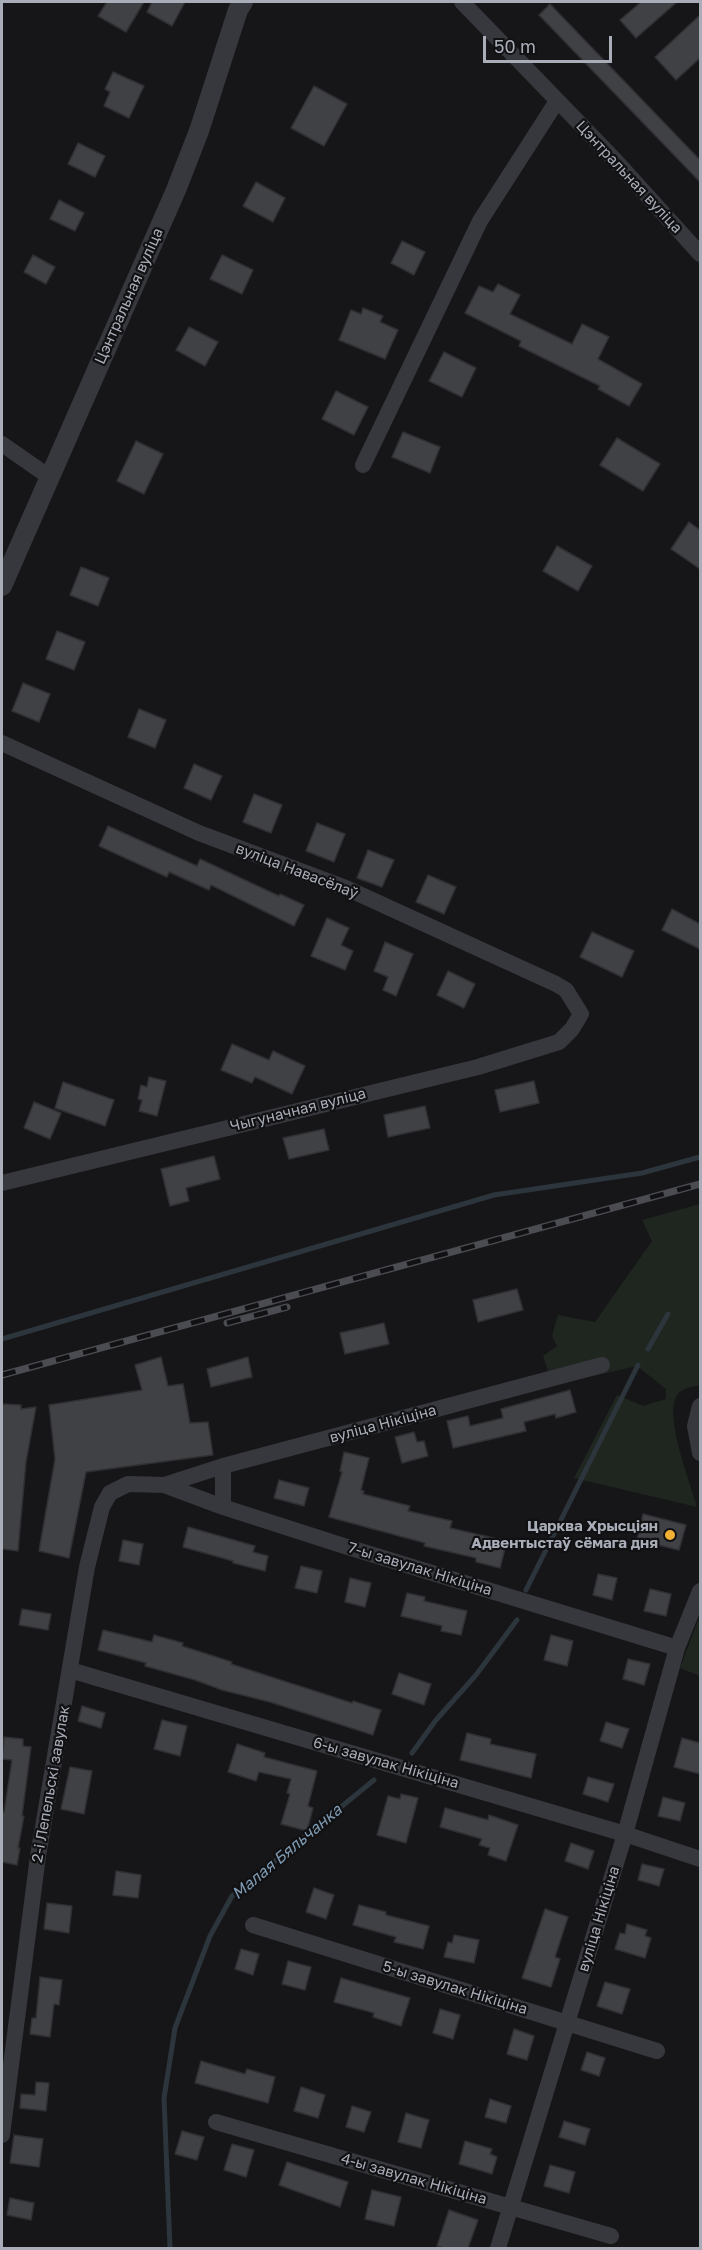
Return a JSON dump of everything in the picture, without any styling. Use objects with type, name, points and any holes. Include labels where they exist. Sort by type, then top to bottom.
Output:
[{"type":"street","name":"Цэнтральная вуліца","points":[[462,2],[615,160],[700,254]]},
{"type":"street","name":"Цэнтральная вуліца","points":[[2,586],[48,476],[176,190],[199,131],[240,4]]},
{"type":"street","points":[[363,465],[480,221],[557,101]]},
{"type":"street","points":[[2,444],[48,476]]},
{"type":"street","name":"вуліца Навасёлаў","points":[[2,743],[199,833],[346,888],[556,984],[566,990],[581,1014]]},
{"type":"street","name":"Чыгуначная вуліца","points":[[2,1184],[478,1066],[559,1042],[572,1029],[581,1014]]},
{"type":"street","name":"вуліца Нікіціна","points":[[164,1485],[223,1466],[602,1365]]},
{"type":"street","points":[[700,1406],[695,1426],[700,1454]]},
{"type":"street","points":[[223,1466],[223,1507]]},
{"type":"street","name":"2-і Лепельскі завулак","points":[[2,2135],[38,1856],[87,1567],[102,1507],[110,1493],[128,1484],[164,1485]]},
{"type":"street","name":"7-ы завулак Нікіціна","points":[[164,1485],[223,1507],[677,1648]]},
{"type":"street","name":"вуліца Нікіціна","points":[[498,2248],[625,1834],[677,1648],[700,1591]]},
{"type":"street","name":"6-ы завулак Нікіціна","points":[[70,1670],[625,1834],[700,1859]]},
{"type":"street","name":"5-ы завулак Нікіціна","points":[[253,1925],[657,2051]]},
{"type":"street","name":"4-ы завулак Нікіціна","points":[[216,2122],[611,2236]]},
{"type":"shaded area","points":[[700,1204],[700,1385],[680,1392],[673,1407],[676,1435],[697,1507],[574,1478],[617,1395],[643,1406],[666,1399],[666,1389],[637,1366],[576,1380],[548,1371],[543,1356],[557,1346],[552,1336],[558,1315],[595,1322],[652,1241],[642,1220]]},
{"type":"shaded area","points":[[700,1615],[700,1676],[680,1668]]},
{"type":"building","points":[[107,2],[144,2],[126,32],[98,16]]},
{"type":"building","points":[[152,2],[185,2],[172,26],[147,12]]},
{"type":"building","points":[[641,2],[677,2],[636,38],[620,20]]},
{"type":"building","points":[[550,4],[700,160],[700,182],[539,15]]},
{"type":"building","points":[[700,15],[700,58],[676,80],[655,57]]},
{"type":"building","points":[[113,72],[144,86],[129,118],[104,106],[110,92],[105,89]]},
{"type":"building","points":[[314,86],[347,104],[324,146],[291,128]]},
{"type":"building","points":[[78,143],[105,156],[95,177],[68,164]]},
{"type":"building","points":[[256,182],[285,198],[273,222],[243,206]]},
{"type":"building","points":[[59,200],[84,213],[75,231],[50,219]]},
{"type":"building","points":[[402,241],[425,252],[414,275],[391,263]]},
{"type":"building","points":[[33,255],[55,267],[46,284],[24,272]]},
{"type":"building","points":[[222,255],[253,270],[242,294],[210,279]]},
{"type":"building","points":[[498,284],[520,295],[510,314],[572,344],[582,324],[609,337],[598,359],[642,384],[629,406],[598,389],[600,386],[519,346],[521,341],[465,313],[479,286],[493,292]]},
{"type":"building","points":[[363,308],[383,316],[380,322],[398,330],[385,359],[339,340],[351,310],[361,314]]},
{"type":"building","points":[[189,327],[218,342],[205,366],[176,350]]},
{"type":"building","points":[[444,352],[476,368],[462,397],[429,381]]},
{"type":"building","points":[[336,391],[368,407],[354,435],[322,419]]},
{"type":"building","points":[[403,432],[440,447],[430,473],[392,457]]},
{"type":"building","points":[[617,438],[660,464],[643,491],[600,465]]},
{"type":"building","points":[[136,441],[163,454],[144,494],[117,481]]},
{"type":"building","points":[[689,522],[700,530],[700,569],[671,549]]},
{"type":"building","points":[[557,546],[592,566],[578,591],[543,571]]},
{"type":"building","points":[[81,567],[109,578],[98,606],[70,595]]},
{"type":"building","points":[[57,631],[85,642],[74,670],[46,659]]},
{"type":"building","points":[[23,683],[50,694],[39,722],[12,711]]},
{"type":"building","points":[[139,709],[166,720],[155,748],[128,737]]},
{"type":"building","points":[[194,764],[222,776],[211,800],[184,788]]},
{"type":"building","points":[[254,794],[282,805],[271,833],[243,822]]},
{"type":"building","points":[[317,823],[345,834],[334,862],[306,851]]},
{"type":"building","points":[[108,826],[197,866],[200,859],[279,896],[280,894],[304,905],[294,926],[211,885],[209,890],[169,872],[167,877],[99,846]]},
{"type":"building","points":[[368,850],[394,860],[382,887],[357,878]]},
{"type":"building","points":[[428,875],[456,887],[444,914],[416,902]]},
{"type":"building","points":[[672,909],[700,924],[700,949],[662,930]]},
{"type":"building","points":[[327,918],[349,928],[341,945],[353,951],[345,970],[311,956]]},
{"type":"building","points":[[592,932],[634,951],[622,977],[580,957]]},
{"type":"building","points":[[385,942],[413,954],[396,996],[383,990],[388,977],[374,971]]},
{"type":"building","points":[[448,971],[475,984],[464,1008],[437,995]]},
{"type":"building","points":[[232,1044],[269,1060],[273,1051],[305,1066],[292,1094],[255,1077],[252,1083],[221,1070]]},
{"type":"building","points":[[149,1077],[166,1081],[157,1116],[139,1111],[142,1100],[138,1099],[141,1085],[147,1087]]},
{"type":"building","points":[[534,1081],[539,1103],[500,1112],[495,1090]]},
{"type":"building","points":[[63,1082],[114,1100],[105,1126],[55,1108]]},
{"type":"building","points":[[34,1102],[61,1113],[50,1139],[24,1128]]},
{"type":"building","points":[[425,1106],[430,1128],[388,1137],[384,1115]]},
{"type":"building","points":[[324,1129],[329,1150],[289,1159],[283,1138]]},
{"type":"building","points":[[214,1156],[220,1179],[186,1188],[189,1201],[170,1206],[161,1169]]},
{"type":"building","points":[[517,1289],[523,1310],[478,1322],[473,1300]]},
{"type":"building","points":[[384,1323],[389,1344],[345,1354],[340,1333]]},
{"type":"building","points":[[161,1357],[168,1386],[183,1384],[190,1423],[208,1422],[213,1455],[86,1472],[69,1558],[39,1551],[55,1459],[49,1405],[142,1390],[135,1365]]},
{"type":"building","points":[[248,1357],[252,1377],[211,1387],[207,1369]]},
{"type":"building","points":[[570,1390],[576,1412],[556,1418],[555,1414],[524,1422],[526,1431],[453,1448],[447,1421],[468,1416],[470,1426],[503,1418],[501,1409]]},
{"type":"building","points":[[2,1404],[21,1405],[21,1409],[36,1407],[26,1462],[18,1551],[2,1549]]},
{"type":"building","points":[[414,1432],[417,1442],[424,1441],[428,1456],[402,1463],[395,1437]]},
{"type":"building","points":[[344,1452],[369,1458],[361,1490],[364,1491],[363,1494],[410,1506],[408,1511],[452,1521],[450,1528],[507,1541],[500,1568],[476,1562],[476,1558],[424,1546],[425,1543],[329,1517],[342,1472],[340,1471]]},
{"type":"building","points":[[279,1480],[309,1488],[304,1506],[274,1498]]},
{"type":"building","points":[[643,1514],[686,1525],[679,1550],[637,1540]]},
{"type":"building","points":[[188,1527],[255,1546],[253,1552],[268,1556],[265,1571],[183,1547]]},
{"type":"building","points":[[123,1540],[143,1544],[139,1565],[119,1561]]},
{"type":"building","points":[[301,1566],[322,1571],[317,1593],[295,1588]]},
{"type":"building","points":[[598,1574],[617,1578],[612,1600],[593,1595]]},
{"type":"building","points":[[350,1578],[371,1583],[365,1607],[345,1602]]},
{"type":"building","points":[[650,1589],[671,1594],[666,1616],[644,1611]]},
{"type":"building","points":[[407,1593],[425,1597],[424,1601],[467,1611],[461,1635],[441,1631],[442,1626],[401,1616]]},
{"type":"building","points":[[22,1609],[51,1614],[48,1630],[19,1625]]},
{"type":"building","points":[[103,1630],[152,1642],[154,1635],[183,1643],[182,1646],[232,1662],[231,1664],[352,1703],[353,1701],[381,1710],[373,1735],[98,1650]]},
{"type":"building","points":[[551,1635],[573,1641],[567,1666],[544,1660]]},
{"type":"building","points":[[628,1659],[650,1664],[644,1685],[623,1679]]},
{"type":"building","points":[[399,1673],[431,1684],[424,1705],[392,1694]]},
{"type":"building","points":[[82,1706],[105,1713],[101,1728],[78,1721]]},
{"type":"building","points":[[162,1720],[187,1726],[180,1756],[154,1749]]},
{"type":"building","points":[[606,1722],[629,1729],[622,1748],[600,1741]]},
{"type":"building","points":[[467,1733],[491,1739],[490,1744],[536,1754],[531,1778],[460,1760]]},
{"type":"building","points":[[4,1737],[23,1739],[23,1746],[31,1747],[17,1865],[2,1862],[2,1811],[4,1812],[12,1760],[2,1759]]},
{"type":"building","points":[[682,1738],[700,1743],[700,1774],[674,1767]]},
{"type":"building","points":[[237,1744],[265,1753],[264,1757],[317,1771],[308,1806],[313,1808],[307,1831],[281,1824],[290,1794],[287,1793],[291,1779],[259,1772],[256,1781],[228,1772]]},
{"type":"building","points":[[70,1767],[92,1771],[84,1814],[61,1809]]},
{"type":"building","points":[[588,1777],[614,1784],[608,1802],[583,1794]]},
{"type":"building","points":[[401,1794],[418,1798],[406,1843],[377,1835],[388,1796],[400,1799]]},
{"type":"building","points":[[663,1797],[685,1803],[680,1821],[658,1816]]},
{"type":"building","points":[[445,1808],[488,1820],[489,1815],[518,1825],[506,1861],[488,1855],[490,1848],[479,1845],[482,1839],[440,1827]]},
{"type":"building","points":[[571,1843],[594,1851],[588,1869],[565,1861]]},
{"type":"building","points":[[642,1864],[664,1869],[659,1886],[638,1880]]},
{"type":"building","points":[[116,1871],[141,1875],[138,1898],[113,1895]]},
{"type":"building","points":[[314,1888],[334,1895],[326,1919],[306,1912]]},
{"type":"building","points":[[47,1903],[72,1906],[69,1933],[44,1929]]},
{"type":"building","points":[[359,1905],[386,1912],[386,1915],[429,1926],[423,1949],[394,1942],[396,1937],[353,1925]]},
{"type":"building","points":[[545,1909],[568,1917],[555,1957],[560,1959],[551,1987],[522,1978]]},
{"type":"building","points":[[627,1924],[647,1930],[645,1936],[651,1938],[645,1958],[615,1949],[620,1933],[625,1934]]},
{"type":"building","points":[[454,1935],[479,1940],[474,1963],[444,1957],[448,1942],[452,1943]]},
{"type":"building","points":[[241,1949],[259,1954],[253,1975],[235,1969]]},
{"type":"building","points":[[288,1961],[311,1967],[305,1990],[282,1984]]},
{"type":"building","points":[[40,1977],[62,1980],[59,2005],[54,2004],[50,2037],[30,2034],[32,2018],[36,2018]]},
{"type":"building","points":[[341,1978],[410,1998],[401,2026],[373,2017],[374,2013],[334,2002]]},
{"type":"building","points":[[605,1982],[630,1989],[622,2014],[597,2006]]},
{"type":"building","points":[[440,2009],[460,2015],[453,2039],[433,2033]]},
{"type":"building","points":[[514,2029],[534,2036],[527,2060],[507,2054]]},
{"type":"building","points":[[587,2052],[605,2058],[599,2076],[581,2070]]},
{"type":"building","points":[[201,2061],[245,2074],[247,2069],[275,2077],[268,2103],[195,2083]]},
{"type":"building","points":[[36,2082],[49,2083],[46,2111],[20,2108],[21,2094],[35,2095]]},
{"type":"building","points":[[301,2087],[325,2095],[318,2118],[294,2111]]},
{"type":"building","points":[[490,2099],[511,2106],[506,2123],[485,2117]]},
{"type":"building","points":[[352,2106],[371,2112],[364,2132],[346,2127]]},
{"type":"building","points":[[406,2113],[429,2120],[421,2148],[398,2142]]},
{"type":"building","points":[[564,2121],[590,2129],[585,2145],[559,2137]]},
{"type":"building","points":[[182,2131],[204,2137],[197,2160],[175,2154]]},
{"type":"building","points":[[14,2135],[43,2139],[39,2167],[10,2163]]},
{"type":"building","points":[[465,2141],[492,2149],[490,2154],[497,2157],[492,2174],[459,2164]]},
{"type":"building","points":[[232,2144],[254,2150],[246,2177],[224,2170]]},
{"type":"building","points":[[287,2162],[348,2182],[340,2207],[279,2185]]},
{"type":"building","points":[[550,2165],[575,2172],[569,2193],[544,2186]]},
{"type":"building","points":[[372,2190],[401,2197],[394,2226],[365,2219]]},
{"type":"building","points":[[10,2198],[34,2203],[31,2220],[7,2215]]},
{"type":"building","points":[[449,2210],[478,2220],[468,2248],[437,2246]]},
{"type":"waterway","points":[[2,1339],[494,1195],[642,1173],[700,1157]]},
{"type":"waterway","name":"Малая Бяльчанка","points":[[648,1349],[668,1314]]},
{"type":"waterway","name":"Малая Бяльчанка","points":[[526,1590],[638,1365]]},
{"type":"waterway","name":"Малая Бяльчанка","points":[[412,1753],[436,1720],[476,1675],[517,1620]]},
{"type":"waterway","name":"Малая Бяльчанка","points":[[170,2248],[164,2098],[175,2028],[210,1936],[232,1896],[374,1780]]},
{"type":"railway","points":[[2,1375],[700,1184]]},
{"type":"railway","points":[[227,1323],[287,1307]]},
{"type":"place","name":"Царква Хрысціян Адвентыстаў сёмага дня","points":[[670,1535]]}]
